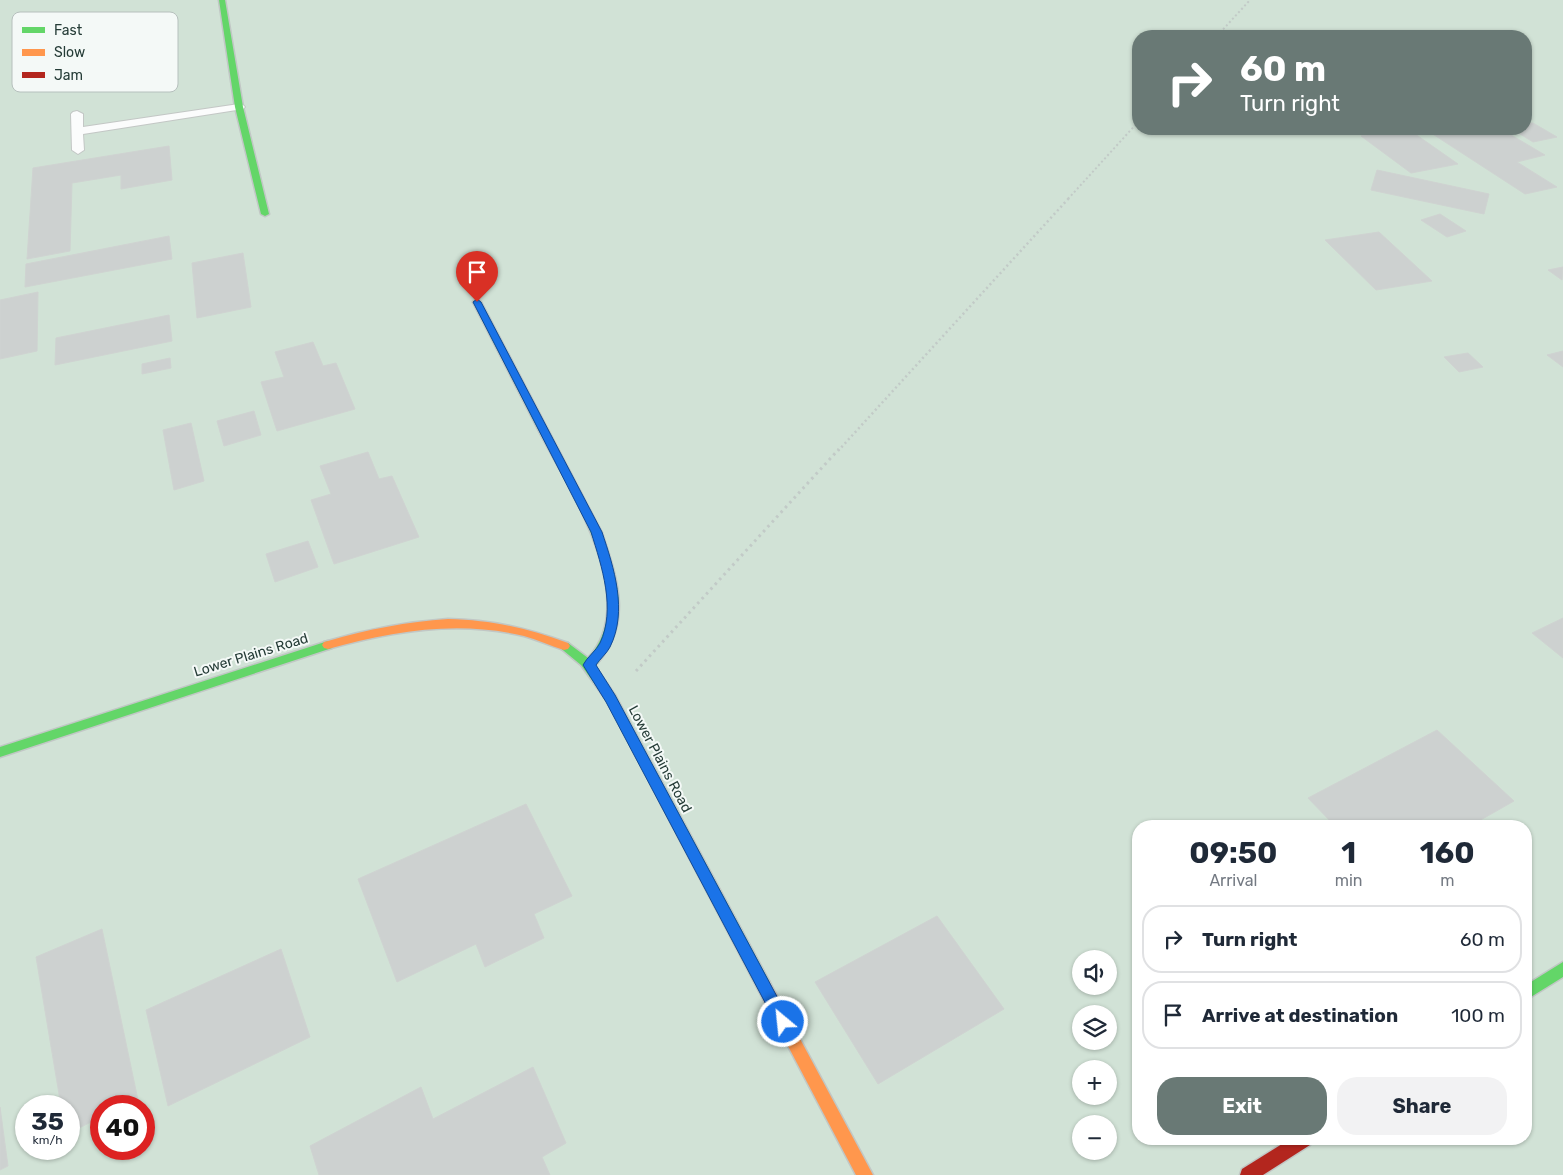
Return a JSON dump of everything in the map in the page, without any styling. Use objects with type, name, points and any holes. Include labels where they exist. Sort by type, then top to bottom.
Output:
[{"type":"street","points":[[222,0],[239,107],[265,214]]},
{"type":"street","points":[[477,302],[597,532],[609,570],[613,616],[605,646],[589,665]]},
{"type":"street","name":"Lower Plains Road","points":[[0,752],[260,666],[381,632],[439,624],[494,626],[531,634],[564,646],[589,665],[611,698],[865,1175]]},
{"type":"street","points":[[1532,989],[1563,969]]},
{"type":"street","points":[[1249,1175],[1295,1145]]},
{"type":"lane","points":[[78,131],[239,107]]},
{"type":"lane","points":[[77,114],[78,150]]},
{"type":"path","points":[[1222,30],[1250,0]]},
{"type":"path","points":[[611,698],[1132,130]]},
{"type":"green space","points":[[0,0],[1563,0],[1563,1175],[0,1175]]},
{"type":"building","points":[[1532,123],[1557,137],[1533,142],[1522,135],[1532,135]]},
{"type":"building","points":[[1417,135],[1458,164],[1411,173],[1361,136]]},
{"type":"building","points":[[1434,135],[1511,135],[1545,155],[1517,162],[1557,187],[1525,194]]},
{"type":"building","points":[[169,146],[172,180],[121,189],[121,175],[72,183],[70,251],[27,259],[33,168]]},
{"type":"building","points":[[1377,170],[1489,194],[1484,214],[1371,190]]},
{"type":"building","points":[[1440,214],[1466,231],[1447,237],[1421,220]]},
{"type":"building","points":[[1379,232],[1432,281],[1376,290],[1325,240]]},
{"type":"building","points":[[169,236],[172,259],[25,287],[26,264]]},
{"type":"building","points":[[243,253],[251,307],[197,318],[192,263]]},
{"type":"building","points":[[1563,267],[1562,280],[1548,270]]},
{"type":"building","points":[[38,292],[37,351],[0,359],[0,300]]},
{"type":"building","points":[[169,315],[172,341],[55,365],[56,338]]},
{"type":"building","points":[[313,342],[323,366],[336,363],[355,409],[277,431],[261,382],[284,377],[275,352]]},
{"type":"building","points":[[1563,351],[1563,367],[1547,355]]},
{"type":"building","points":[[1468,353],[1483,367],[1459,372],[1444,357]]},
{"type":"building","points":[[170,358],[171,368],[142,374],[142,364]]},
{"type":"building","points":[[254,411],[261,435],[224,446],[217,421]]},
{"type":"building","points":[[191,423],[204,481],[174,490],[163,430]]},
{"type":"building","points":[[368,452],[379,479],[392,476],[419,537],[334,564],[311,500],[331,494],[320,466]]},
{"type":"building","points":[[308,541],[318,567],[275,582],[266,554]]},
{"type":"building","points":[[1563,618],[1563,658],[1532,633]]},
{"type":"building","points":[[1437,730],[1514,801],[1481,820],[1329,820],[1308,798]]},
{"type":"building","points":[[526,804],[572,896],[534,914],[544,938],[485,967],[476,944],[397,982],[358,879]]},
{"type":"building","points":[[937,916],[1004,1009],[878,1084],[815,982]]},
{"type":"building","points":[[102,929],[137,1095],[90,1095],[90,1122],[80,1128],[80,1095],[59,1095],[36,957]]},
{"type":"building","points":[[281,949],[310,1037],[168,1106],[146,1010]]},
{"type":"building","points":[[533,1067],[566,1143],[542,1157],[550,1175],[319,1175],[310,1146],[421,1087],[433,1119]]},
{"type":"building","points":[[0,1107],[8,1166],[0,1170]]},
{"type":"traffic: fast","points":[[222,0],[239,107],[265,214]]},
{"type":"traffic: fast","points":[[477,302],[597,533],[612,590],[613,620],[610,634],[604,647],[589,665]]},
{"type":"traffic: fast","points":[[0,752],[328,645]]},
{"type":"traffic: fast","points":[[564,646],[585,662],[611,698],[764,986]]},
{"type":"traffic: fast","points":[[1532,989],[1563,969]]},
{"type":"traffic: slow","points":[[328,645],[399,628],[423,625],[472,624],[520,631],[564,646]]},
{"type":"traffic: slow","points":[[764,986],[865,1175]]},
{"type":"traffic: jam","points":[[1248,1175],[1295,1145]]},
{"type":"route","points":[[477,302],[597,532],[609,570],[613,616],[605,646],[589,665],[611,698],[783,1022]]}]
